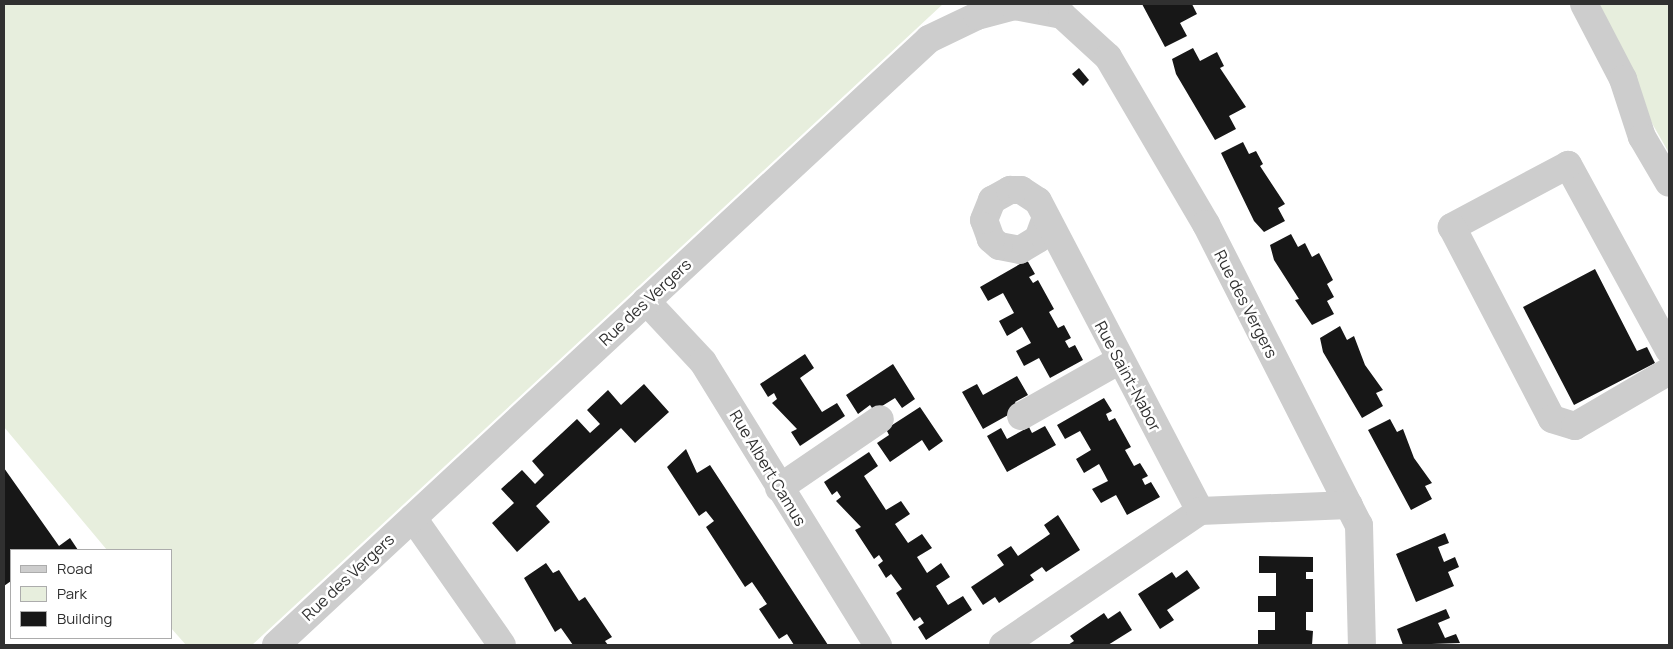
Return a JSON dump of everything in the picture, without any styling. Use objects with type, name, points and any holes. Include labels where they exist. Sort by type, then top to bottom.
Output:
[{"type":"street","points":[[1584,4],[1623,79],[1642,137],[1669,183]]},
{"type":"street","name":"Rue des Vergers","points":[[276,645],[929,39],[977,16],[1014,6],[1041,7],[1062,14],[1108,57],[1206,224],[1359,525],[1362,645]]},
{"type":"street","points":[[1667,381],[1574,426],[1552,419],[1452,227],[1568,165],[1669,350]]},
{"type":"street","name":"Rue Saint-Nabor","points":[[1051,230],[1200,511]]},
{"type":"street","name":"Rue Albert Camus","points":[[646,301],[703,362],[779,488],[878,645]]},
{"type":"street","points":[[1021,416],[1120,360]]},
{"type":"street","points":[[779,488],[880,419]]},
{"type":"street","points":[[1003,645],[1200,511],[1349,505]]},
{"type":"street","points":[[413,518],[502,645]]},
{"type":"green space","points":[[4,4],[943,4],[252,645],[186,645],[172,629],[172,549],[106,549],[4,427]]},
{"type":"green space","points":[[1593,4],[1669,4],[1669,153],[1653,125]]},
{"type":"building","points":[[1142,4],[1192,4],[1197,14],[1180,23],[1187,36],[1165,47]]},
{"type":"building","points":[[1193,48],[1200,61],[1217,52],[1224,66],[1220,68],[1246,107],[1229,116],[1236,129],[1215,140],[1176,74],[1172,59]]},
{"type":"building","points":[[1079,68],[1089,80],[1083,86],[1072,74]]},
{"type":"building","points":[[1243,142],[1249,154],[1256,151],[1263,164],[1260,166],[1285,204],[1278,208],[1285,221],[1264,232],[1254,221],[1221,153]]},
{"type":"building","points":[[1291,234],[1298,247],[1305,243],[1312,257],[1319,253],[1333,280],[1327,284],[1334,297],[1327,301],[1334,314],[1312,325],[1295,300],[1299,299],[1274,260],[1270,245]]},
{"type":"building","points":[[1027,260],[1035,274],[1029,277],[1033,283],[1038,280],[1054,309],[1049,312],[1058,328],[1064,325],[1071,338],[1065,341],[1069,348],[1075,345],[1083,360],[1050,378],[1039,358],[1024,366],[1016,351],[1031,343],[1022,327],[1007,336],[999,321],[1014,313],[1003,293],[988,301],[980,287]]},
{"type":"building","points":[[1595,269],[1637,351],[1647,347],[1655,363],[1574,405],[1523,307]]},
{"type":"building","points":[[1340,326],[1347,340],[1354,336],[1365,365],[1383,390],[1376,393],[1383,406],[1362,418],[1323,352],[1320,338]]},
{"type":"building","points":[[805,354],[814,368],[800,378],[822,412],[837,403],[845,416],[800,446],[791,432],[797,429],[772,403],[777,399],[774,393],[768,397],[760,384]]},
{"type":"building","points":[[893,364],[915,399],[902,408],[895,398],[874,411],[870,405],[858,414],[846,395]]},
{"type":"building","points":[[1017,376],[1028,395],[1015,402],[1019,409],[983,429],[962,392],[977,384],[983,395]]},
{"type":"building","points":[[644,384],[669,412],[635,443],[621,428],[536,506],[550,522],[517,552],[492,523],[514,503],[501,489],[522,470],[535,484],[544,475],[532,461],[577,419],[590,433],[600,424],[587,410],[608,390],[621,405]]},
{"type":"building","points":[[1104,398],[1112,411],[1106,414],[1109,421],[1115,418],[1131,447],[1125,450],[1134,466],[1140,463],[1148,476],[1142,479],[1145,485],[1151,482],[1160,497],[1127,515],[1116,495],[1101,503],[1092,489],[1108,481],[1099,464],[1084,473],[1076,459],[1091,450],[1080,431],[1065,439],[1057,425]]},
{"type":"building","points":[[920,407],[943,441],[929,451],[922,440],[890,462],[877,443],[889,435],[886,429]]},
{"type":"building","points":[[1390,419],[1397,432],[1403,429],[1414,458],[1432,483],[1425,486],[1432,499],[1411,510],[1368,430]]},
{"type":"building","points":[[1045,426],[1056,445],[1007,472],[987,436],[1001,428],[1007,439],[1029,427],[1032,433]]},
{"type":"building","points":[[686,449],[697,473],[710,465],[828,645],[794,645],[787,634],[779,639],[759,609],[767,604],[752,582],[745,587],[706,527],[714,521],[706,511],[699,516],[667,467]]},
{"type":"building","points":[[869,452],[878,466],[864,476],[886,510],[901,501],[910,514],[895,524],[908,543],[922,534],[932,548],[917,557],[927,573],[941,563],[950,577],[936,586],[948,605],[963,596],[972,610],[926,640],[918,627],[924,623],[920,617],[914,621],[896,593],[902,589],[891,574],[886,578],[878,565],[883,561],[879,555],[874,559],[855,530],[861,527],[836,501],[841,497],[837,491],[832,495],[824,482]]},
{"type":"building","points":[[4,468],[59,546],[70,538],[77,549],[10,549],[10,582],[4,586]]},
{"type":"building","points":[[1058,515],[1080,550],[1046,572],[1042,567],[1030,575],[1034,580],[999,603],[995,597],[983,605],[971,587],[1004,565],[997,555],[1011,546],[1018,556],[1050,534],[1044,525]]},
{"type":"building","points":[[1445,533],[1449,543],[1438,547],[1444,562],[1455,557],[1459,567],[1448,572],[1454,586],[1416,602],[1396,554]]},
{"type":"building","points":[[1259,556],[1313,557],[1313,572],[1306,572],[1306,579],[1313,579],[1313,612],[1306,612],[1306,630],[1313,631],[1312,645],[1258,645],[1258,630],[1275,630],[1275,612],[1258,612],[1258,596],[1276,596],[1276,573],[1259,573]]},
{"type":"building","points":[[546,563],[553,573],[559,570],[579,601],[585,597],[612,637],[605,641],[608,645],[573,645],[561,628],[555,632],[524,578]]},
{"type":"building","points":[[1187,570],[1200,588],[1167,610],[1174,620],[1160,629],[1138,594],[1172,572],[1176,578]]},
{"type":"building","points":[[1446,609],[1450,618],[1438,623],[1445,638],[1456,634],[1460,643],[1403,645],[1397,629]]},
{"type":"building","points":[[1120,611],[1132,630],[1108,645],[1068,645],[1074,641],[1070,636],[1104,613],[1108,619]]}]
